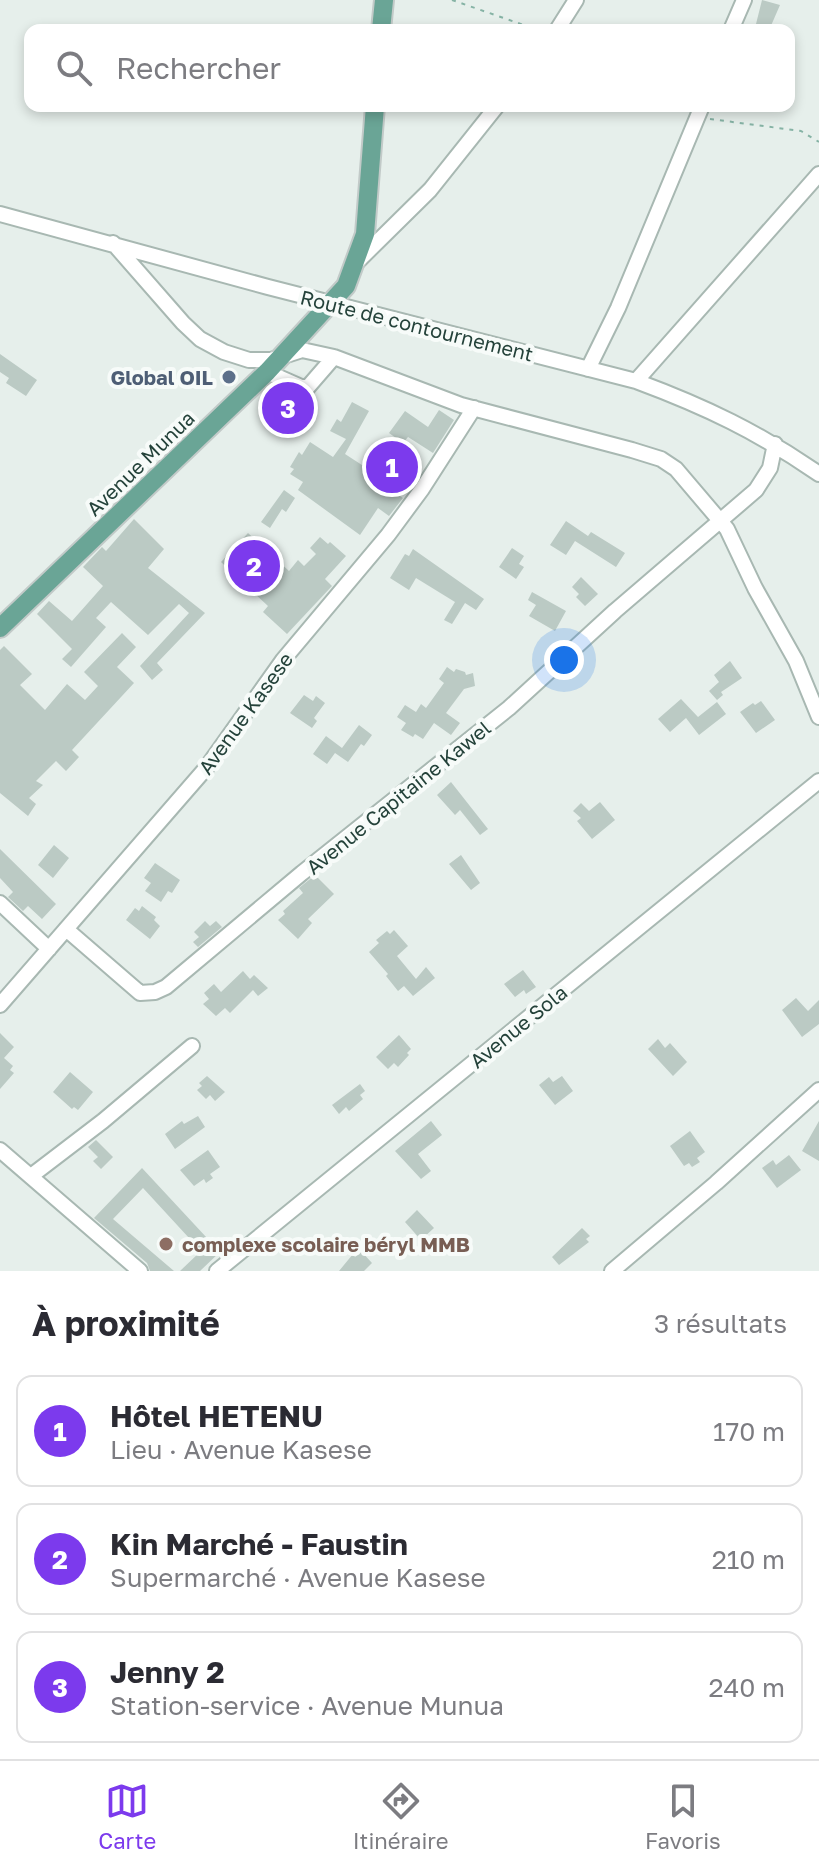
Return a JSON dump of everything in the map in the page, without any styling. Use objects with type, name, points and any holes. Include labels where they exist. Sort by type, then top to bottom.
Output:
[{"type":"main road","points":[[382,24],[384,0]]},
{"type":"main road","name":"Avenue Munua","points":[[0,628],[267,372],[346,286],[365,234],[375,112]]},
{"type":"street","points":[[561,24],[576,0]]},
{"type":"street","points":[[734,24],[744,0]]},
{"type":"street","points":[[355,263],[430,190],[492,112]]},
{"type":"street","points":[[588,369],[618,308],[698,113]]},
{"type":"street","points":[[636,381],[819,174]]},
{"type":"street","name":"Route de contournement","points":[[0,214],[636,381],[683,398],[775,444],[819,474]]},
{"type":"street","points":[[113,243],[183,323],[200,339],[224,352],[249,360],[271,360],[302,350],[334,357],[474,408],[661,459],[676,469],[720,519],[796,661],[819,717]]},
{"type":"street","points":[[267,372],[301,387],[308,387],[334,357]]},
{"type":"street","name":"Avenue Kasese","points":[[0,1005],[207,767],[283,660],[388,535],[474,408]]},
{"type":"street","points":[[720,519],[763,481],[770,468],[775,444]]},
{"type":"street","name":"Avenue Capitaine Kawel","points":[[66,929],[127,985],[140,993],[166,987],[302,873],[509,708],[720,519]]},
{"type":"street","name":"Avenue Sola","points":[[217,1271],[819,781]]},
{"type":"street","points":[[0,903],[49,949]]},
{"type":"street","points":[[31,1176],[192,1046]]},
{"type":"street","points":[[612,1271],[819,1090]]},
{"type":"street","points":[[0,1150],[140,1271]]},
{"type":"path","points":[[452,0],[521,24]]},
{"type":"path","points":[[698,113],[801,131],[819,142]]},
{"type":"building","points":[[762,0],[780,5],[772,24],[756,24]]},
{"type":"building","points":[[0,354],[37,380],[26,396],[6,383],[9,378],[0,372]]},
{"type":"building","points":[[352,402],[369,411],[345,454],[365,467],[378,449],[387,455],[389,452],[413,475],[398,495],[403,498],[389,516],[378,508],[360,535],[298,490],[303,482],[290,474],[294,469],[290,467],[299,452],[302,455],[310,442],[333,457],[346,439],[330,431],[337,419],[341,422]]},
{"type":"building","points":[[439,410],[454,420],[433,453],[408,437],[403,443],[389,433],[405,411],[428,427]]},
{"type":"building","points":[[284,490],[295,498],[286,512],[282,509],[270,528],[261,522]]},
{"type":"building","points":[[134,519],[164,549],[148,568],[205,613],[157,663],[163,670],[152,680],[140,666],[189,613],[179,604],[148,635],[111,602],[96,618],[106,627],[71,667],[62,659],[72,649],[37,614],[49,601],[72,621],[103,586],[83,567],[102,547],[106,551]]},
{"type":"building","points":[[566,521],[588,536],[591,532],[625,553],[616,567],[575,541],[566,555],[550,545]]},
{"type":"building","points":[[248,533],[289,571],[298,560],[304,566],[316,554],[310,548],[320,537],[346,556],[325,579],[332,586],[287,634],[263,612],[268,606],[221,562]]},
{"type":"building","points":[[512,548],[524,556],[519,564],[524,567],[516,579],[499,567]]},
{"type":"building","points":[[413,549],[484,599],[476,610],[465,603],[452,624],[444,620],[455,602],[416,578],[409,590],[390,578],[405,554],[409,556]]},
{"type":"building","points":[[581,577],[598,594],[585,606],[572,587]]},
{"type":"building","points":[[532,592],[566,611],[555,631],[529,616],[536,605],[528,600]]},
{"type":"building","points":[[122,633],[136,647],[117,667],[134,683],[72,750],[79,757],[66,771],[56,761],[36,781],[43,785],[29,798],[36,804],[28,816],[0,793],[0,650],[4,646],[32,674],[20,685],[45,710],[67,684],[85,700],[98,686],[84,672]]},
{"type":"building","points":[[730,661],[742,678],[721,692],[723,695],[717,700],[709,691],[719,682],[714,675]]},
{"type":"building","points":[[447,667],[466,675],[473,673],[475,686],[464,689],[446,713],[460,723],[451,735],[434,723],[423,739],[401,730],[406,723],[397,717],[405,705],[416,712],[421,704],[426,708],[444,683],[439,679]]},
{"type":"building","points":[[304,695],[313,701],[316,696],[325,703],[314,718],[317,721],[312,728],[290,713]]},
{"type":"building","points":[[681,699],[698,717],[717,702],[726,714],[699,735],[686,718],[670,732],[658,719]]},
{"type":"building","points":[[761,701],[775,720],[756,733],[740,712]]},
{"type":"building","points":[[359,725],[372,735],[348,762],[335,753],[327,764],[313,754],[326,736],[342,748]]},
{"type":"building","points":[[451,782],[488,829],[480,835],[460,810],[455,815],[437,795]]},
{"type":"building","points":[[600,802],[615,820],[592,839],[577,821],[581,818],[573,811],[581,803],[589,811]]},
{"type":"building","points":[[54,845],[69,858],[53,878],[38,865]]},
{"type":"building","points":[[0,849],[56,904],[42,919],[28,906],[23,911],[8,897],[13,892],[0,878]]},
{"type":"building","points":[[461,855],[480,883],[471,890],[449,864]]},
{"type":"building","points":[[155,863],[180,880],[172,893],[168,891],[161,902],[145,891],[151,883],[144,878]]},
{"type":"building","points":[[315,875],[334,894],[308,919],[312,923],[298,939],[278,920],[285,914],[283,911],[303,893],[299,888]]},
{"type":"building","points":[[142,906],[156,917],[154,920],[160,926],[150,939],[126,920],[135,908],[139,911]]},
{"type":"building","points":[[205,921],[210,926],[216,921],[222,927],[198,947],[193,942],[199,937],[194,932]]},
{"type":"building","points":[[394,930],[408,946],[397,956],[416,979],[426,967],[435,978],[413,996],[404,986],[398,991],[369,952],[379,943],[376,940],[387,931],[390,934]]},
{"type":"building","points":[[523,970],[536,987],[526,994],[524,990],[515,997],[504,984]]},
{"type":"building","points":[[243,971],[250,979],[254,975],[268,988],[258,996],[253,990],[230,1013],[225,1008],[216,1016],[203,1004],[209,999],[204,993],[214,984],[221,992]]},
{"type":"building","points":[[796,998],[808,1011],[819,1000],[819,1024],[802,1037],[782,1010]]},
{"type":"building","points":[[0,1033],[14,1047],[4,1058],[13,1066],[10,1070],[14,1073],[0,1089]]},
{"type":"building","points":[[399,1035],[411,1049],[398,1067],[394,1063],[388,1069],[376,1057]]},
{"type":"building","points":[[658,1039],[665,1048],[670,1043],[687,1062],[673,1076],[648,1049]]},
{"type":"building","points":[[70,1072],[93,1092],[78,1110],[72,1109],[53,1092]]},
{"type":"building","points":[[207,1076],[225,1092],[215,1101],[210,1095],[206,1099],[197,1090],[202,1086],[199,1083]]},
{"type":"building","points":[[562,1076],[573,1091],[555,1105],[539,1085],[549,1077],[553,1082]]},
{"type":"building","points":[[360,1084],[365,1091],[360,1095],[363,1099],[349,1111],[346,1107],[339,1114],[332,1105]]},
{"type":"building","points":[[198,1116],[205,1127],[175,1149],[165,1134],[182,1121],[184,1124]]},
{"type":"building","points":[[431,1121],[442,1135],[418,1154],[431,1171],[421,1179],[395,1151]]},
{"type":"building","points":[[819,1121],[819,1161],[802,1151]]},
{"type":"building","points":[[690,1131],[705,1152],[697,1158],[700,1162],[692,1167],[689,1163],[684,1166],[670,1146]]},
{"type":"building","points":[[96,1140],[113,1157],[101,1169],[93,1161],[98,1157],[88,1147]]},
{"type":"building","points":[[208,1150],[220,1167],[210,1174],[213,1178],[206,1183],[204,1179],[194,1186],[180,1170]]},
{"type":"building","points":[[789,1155],[801,1170],[777,1188],[762,1168],[773,1160],[776,1165]]},
{"type":"building","points":[[142,1168],[220,1252],[200,1271],[180,1271],[201,1251],[143,1188],[113,1219],[174,1271],[150,1271],[147,1263],[94,1218]]},
{"type":"building","points":[[417,1210],[434,1228],[421,1240],[405,1222]]},
{"type":"building","points":[[582,1228],[590,1236],[586,1239],[589,1242],[559,1265],[552,1257]]},
{"type":"building","points":[[361,1251],[372,1263],[364,1271],[339,1271],[353,1254],[355,1257]]},
{"type":"place","name":"Global OIL","points":[[229,377]]},
{"type":"place","name":"Jenny 2","points":[[288,408]]},
{"type":"place","name":"Hôtel HETENU","points":[[392,467]]},
{"type":"place","name":"Kin Marché - Faustin","points":[[254,566]]},
{"type":"place","name":"complexe scolaire béryl MMB","points":[[166,1244]]}]
